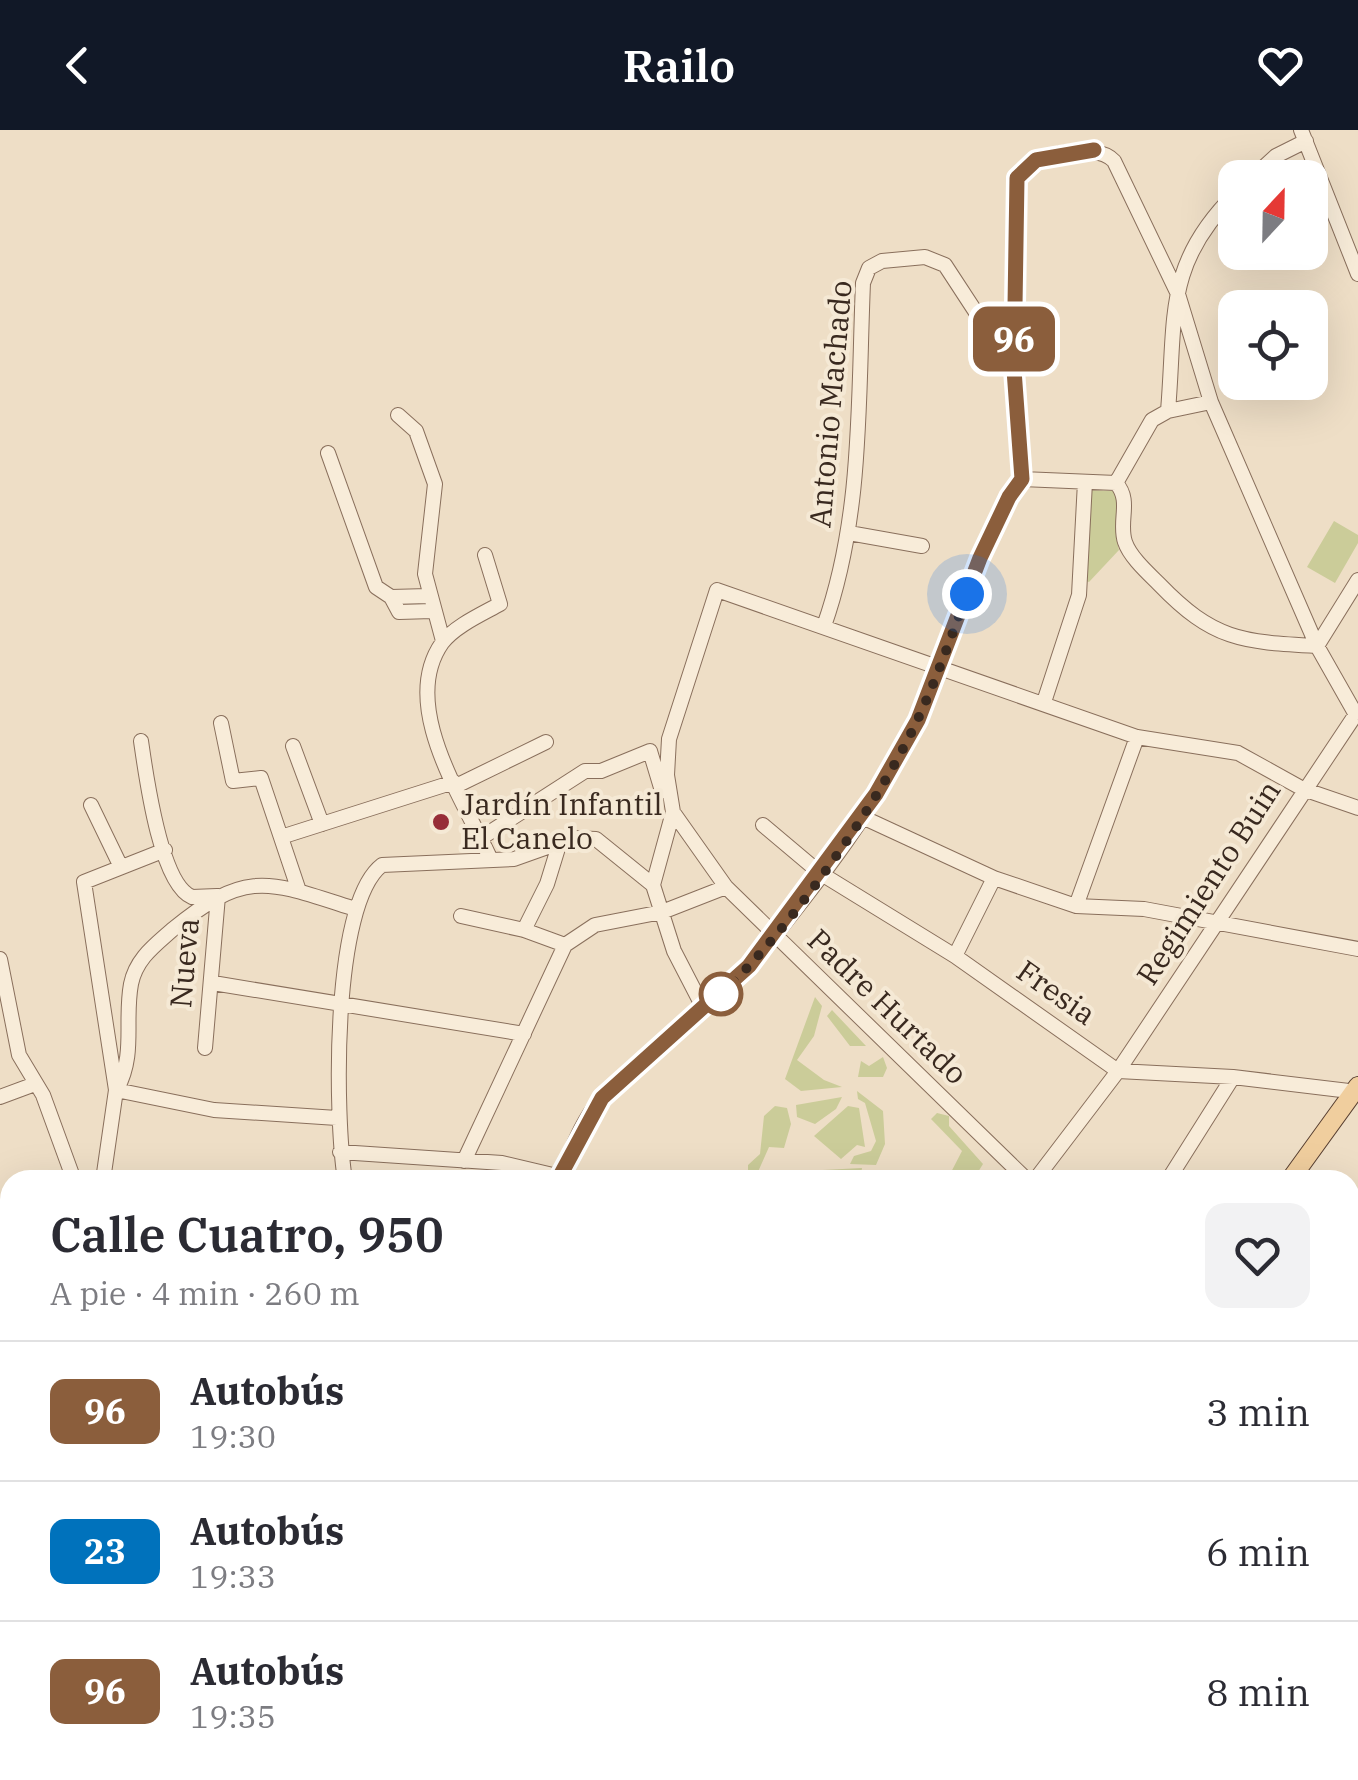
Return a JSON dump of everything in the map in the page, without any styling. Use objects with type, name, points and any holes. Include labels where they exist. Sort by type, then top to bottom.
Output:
[{"type":"main road","points":[[1297,1170],[1357,1090]]},
{"type":"street","points":[[1272,160],[1304,136],[1358,274]]},
{"type":"street","points":[[571,1170],[602,1098],[749,966],[820,873],[905,746],[980,558],[1009,497],[1022,479],[1014,370],[1017,178],[1036,160],[1094,150],[1114,160],[1178,294],[1211,402],[1317,646],[1357,712]]},
{"type":"street","points":[[1168,410],[1181,270],[1193,243],[1218,214]]},
{"type":"street","name":"Antonio Machado","points":[[824,626],[849,532],[863,283],[869,268],[882,261],[925,257],[946,265],[1014,370]]},
{"type":"street","points":[[1116,483],[1152,420],[1168,410],[1211,402]]},
{"type":"street","points":[[398,415],[416,431],[435,484],[426,564],[430,603],[444,641]]},
{"type":"street","points":[[328,453],[370,576],[391,597],[399,612],[430,603]]},
{"type":"street","points":[[1022,479],[1116,483]]},
{"type":"street","points":[[1044,702],[1078,595],[1085,482]]},
{"type":"street","points":[[1116,483],[1124,497],[1128,548],[1188,614],[1239,640],[1317,646]]},
{"type":"street","points":[[849,532],[922,546]]},
{"type":"street","points":[[486,554],[500,604],[444,641],[431,669],[424,706],[491,860]]},
{"type":"street","points":[[1317,646],[1358,580]]},
{"type":"street","points":[[704,1008],[682,971],[653,885],[672,805],[669,739],[717,590],[1137,737],[1238,753],[1303,789],[1358,808]]},
{"type":"street","name":"Regimiento Buin","points":[[1039,1170],[1118,1071],[1357,712]]},
{"type":"street","points":[[221,723],[234,781],[261,778],[298,891]]},
{"type":"street","points":[[1076,906],[1137,737]]},
{"type":"street","name":"Nueva","points":[[141,741],[149,796],[164,850],[182,892],[192,897],[218,896],[205,1048]]},
{"type":"street","points":[[281,837],[455,784],[546,742]]},
{"type":"street","points":[[293,746],[322,824]]},
{"type":"street","name":"Padre Hurtado","points":[[482,838],[585,771],[602,771],[650,752],[663,793],[726,887],[1021,1170]]},
{"type":"street","points":[[92,805],[120,865]]},
{"type":"street","points":[[860,816],[994,878],[1076,906],[1144,910],[1215,926],[1358,949]]},
{"type":"street","name":"Fresia","points":[[763,824],[820,873],[955,956],[1118,1071]]},
{"type":"street","points":[[343,1170],[336,1118],[342,1002],[355,909],[374,871],[387,862],[526,857],[581,836],[596,839],[653,885]]},
{"type":"street","points":[[524,930],[547,884],[559,845]]},
{"type":"street","points":[[116,1090],[84,882],[164,850]]},
{"type":"street","points":[[955,956],[994,878]]},
{"type":"street","points":[[104,1170],[116,1090],[131,1046],[130,996],[137,966],[152,947],[218,896],[255,884],[298,891],[355,909]]},
{"type":"street","points":[[470,1170],[470,1161],[564,946],[595,925],[662,912],[726,887]]},
{"type":"street","points":[[461,916],[524,930],[564,946]]},
{"type":"street","points":[[0,959],[6,1018],[70,1170]]},
{"type":"street","points":[[213,983],[524,1034]]},
{"type":"street","points":[[1118,1071],[1233,1076],[1357,1090]]},
{"type":"street","points":[[1174,1170],[1233,1076]]},
{"type":"street","points":[[0,1097],[35,1084]]},
{"type":"street","points":[[116,1090],[244,1114],[336,1118]]},
{"type":"street","points":[[340,1152],[470,1161],[525,1170]]},
{"type":"green space","points":[[1087,490],[1115,491],[1120,497],[1116,537],[1119,550],[1089,582],[1082,580]]},
{"type":"green space","points":[[1334,521],[1358,535],[1358,543],[1335,583],[1307,567]]},
{"type":"green space","points":[[815,997],[822,1006],[814,1036],[797,1060],[824,1080],[842,1087],[801,1091],[785,1079]]},
{"type":"green space","points":[[832,1010],[866,1046],[850,1046],[827,1016]]},
{"type":"green space","points":[[883,1057],[887,1068],[883,1077],[858,1077],[861,1061],[869,1066]]},
{"type":"green space","points":[[857,1091],[883,1111],[885,1144],[876,1165],[850,1164],[854,1156],[871,1151],[876,1141],[865,1103],[858,1099]]},
{"type":"green space","points":[[842,1097],[836,1109],[815,1124],[797,1117],[796,1105]]},
{"type":"green space","points":[[775,1106],[787,1108],[791,1124],[784,1148],[769,1147],[759,1170],[748,1170],[760,1154],[764,1116]]},
{"type":"green space","points":[[848,1106],[859,1108],[865,1147],[857,1145],[841,1159],[814,1136]]},
{"type":"green space","points":[[937,1113],[949,1116],[949,1126],[983,1164],[979,1170],[952,1170],[962,1151],[931,1119]]},
{"type":"bus line","name":"96","points":[[563,1170],[602,1098],[720,995],[762,951],[876,794],[905,746],[929,694],[980,558],[1009,497],[1022,479],[1014,370],[1017,178],[1026,165],[1036,160],[1094,150]]},
{"type":"place","name":"Jardín Infantil El Canelo","points":[[441,822]]},
{"type":"route","points":[[721,994],[762,951],[891,770],[918,720],[967,594]]}]
